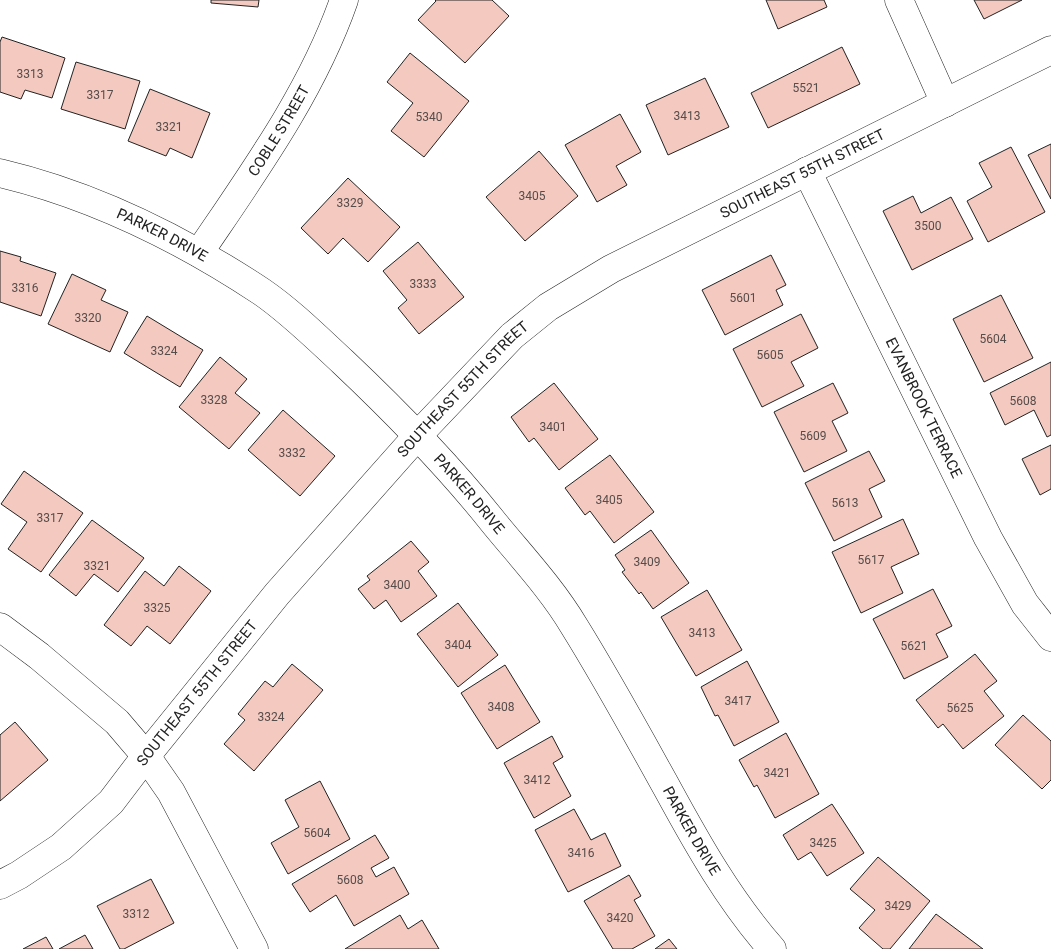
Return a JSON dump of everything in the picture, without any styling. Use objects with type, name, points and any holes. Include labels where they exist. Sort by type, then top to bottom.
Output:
[{"type":"street","name":"COBLE STREET","points":[[199,253],[300,97],[334,29],[344,0]]},
{"type":"street","points":[[900,0],[945,103]]},
{"type":"street","name":"SOUTHEAST 55TH STREET","points":[[0,885],[19,875],[61,847],[111,802],[277,594],[418,435],[512,336],[548,307],[611,269],[1051,50]]},
{"type":"street","name":"EVANBROOK TERRACE","points":[[808,171],[988,538],[1025,604],[1051,637]]},
{"type":"street","name":"PARKER DRIVE","points":[[0,173],[26,179],[89,200],[199,253],[264,294],[310,332],[373,390],[418,435],[456,476],[540,579],[572,622],[605,677],[719,881],[772,949]]},
{"type":"street","points":[[0,627],[40,656],[117,722],[146,756],[171,792],[254,949]]},
{"type":"building","points":[[211,0],[259,0],[258,7],[211,3]]},
{"type":"building","points":[[435,0],[492,0],[509,16],[465,63],[418,20]]},
{"type":"building","points":[[766,0],[824,0],[827,7],[778,29]]},
{"type":"building","points":[[974,0],[1022,0],[984,19]]},
{"type":"building","points":[[2,37],[65,58],[52,98],[25,90],[21,99],[0,92],[0,42]]},
{"type":"building","points":[[842,47],[860,84],[768,128],[751,93]]},
{"type":"building","points":[[410,53],[469,101],[424,157],[391,131],[413,103],[387,82]]},
{"type":"building","points":[[76,62],[140,81],[125,129],[61,109]]},
{"type":"building","points":[[705,78],[729,127],[668,155],[646,105]]},
{"type":"building","points":[[150,89],[210,113],[192,158],[170,148],[166,156],[128,141]]},
{"type":"building","points":[[620,114],[641,152],[616,166],[627,185],[597,202],[565,145]]},
{"type":"building","points":[[1051,144],[1051,199],[1028,155]]},
{"type":"building","points":[[1011,147],[1045,212],[988,242],[967,201],[992,187],[979,163]]},
{"type":"building","points":[[539,151],[578,196],[525,241],[486,197]]},
{"type":"building","points":[[348,178],[400,227],[368,262],[343,238],[328,254],[301,228]]},
{"type":"building","points":[[913,196],[921,213],[951,197],[973,239],[912,270],[883,211]]},
{"type":"building","points":[[418,242],[464,297],[419,334],[398,308],[407,300],[383,271]]},
{"type":"building","points":[[0,251],[21,257],[20,261],[56,273],[41,316],[0,302]]},
{"type":"building","points":[[771,255],[786,285],[776,290],[783,305],[725,335],[702,290]]},
{"type":"building","points":[[72,274],[106,290],[101,300],[128,312],[110,352],[48,324]]},
{"type":"building","points":[[1001,295],[1033,358],[984,382],[953,319]]},
{"type":"building","points":[[801,314],[818,348],[791,362],[804,386],[762,407],[733,349]]},
{"type":"building","points":[[147,316],[203,350],[180,387],[124,353]]},
{"type":"building","points":[[220,357],[247,379],[235,393],[260,413],[229,449],[179,407]]},
{"type":"building","points":[[1051,362],[1051,435],[1047,437],[1034,410],[1005,425],[990,393]]},
{"type":"building","points":[[554,383],[598,439],[559,470],[534,438],[529,442],[511,417]]},
{"type":"building","points":[[833,383],[848,413],[832,421],[847,451],[804,472],[774,412]]},
{"type":"building","points":[[283,410],[335,456],[300,496],[248,450]]},
{"type":"building","points":[[1051,445],[1051,489],[1040,495],[1022,459]]},
{"type":"building","points":[[869,451],[885,481],[869,489],[882,517],[834,541],[805,483]]},
{"type":"building","points":[[610,455],[654,512],[614,543],[590,511],[585,515],[565,488]]},
{"type":"building","points":[[24,471],[83,513],[41,572],[8,549],[27,522],[1,504]]},
{"type":"building","points":[[903,519],[919,554],[891,567],[903,593],[861,613],[832,552]]},
{"type":"building","points":[[92,520],[144,558],[118,592],[94,574],[76,596],[49,575]]},
{"type":"building","points":[[651,530],[689,583],[653,609],[641,592],[639,594],[622,572],[625,570],[615,555]]},
{"type":"building","points":[[411,541],[429,562],[418,571],[437,596],[401,622],[386,600],[374,609],[358,589],[370,580],[367,576]]},
{"type":"building","points":[[179,566],[211,591],[170,644],[147,626],[131,646],[104,625],[145,571],[164,586]]},
{"type":"building","points":[[933,589],[952,626],[936,634],[948,657],[904,679],[873,619]]},
{"type":"building","points":[[707,590],[742,650],[696,676],[661,617]]},
{"type":"building","points":[[458,603],[498,655],[458,687],[417,634]]},
{"type":"building","points":[[975,654],[997,681],[984,691],[1004,716],[963,749],[943,724],[938,728],[916,700]]},
{"type":"building","points":[[747,661],[779,722],[734,746],[718,715],[715,716],[701,687]]},
{"type":"building","points":[[292,664],[323,690],[254,771],[224,744],[245,720],[238,714],[265,681],[273,687]]},
{"type":"building","points":[[505,665],[540,722],[497,749],[461,693]]},
{"type":"building","points":[[1023,715],[1051,741],[1051,780],[1042,789],[995,745]]},
{"type":"building","points":[[15,722],[48,760],[0,801],[0,735]]},
{"type":"building","points":[[786,733],[819,794],[775,818],[757,785],[754,787],[739,760]]},
{"type":"building","points":[[552,736],[563,757],[553,763],[571,796],[534,818],[504,763]]},
{"type":"building","points":[[320,781],[350,839],[288,874],[271,843],[299,827],[285,800]]},
{"type":"building","points":[[832,804],[864,853],[827,876],[811,852],[798,860],[783,835]]},
{"type":"building","points":[[574,809],[591,840],[605,833],[621,866],[568,892],[535,830]]},
{"type":"building","points":[[375,835],[389,858],[371,868],[376,877],[394,867],[409,894],[354,926],[336,895],[310,912],[292,884]]},
{"type":"building","points":[[878,857],[930,901],[890,949],[883,949],[859,928],[875,910],[850,889]]},
{"type":"building","points":[[629,875],[641,896],[634,900],[655,936],[632,949],[613,949],[584,901]]},
{"type":"building","points":[[151,879],[174,923],[124,949],[120,949],[97,906]]},
{"type":"building","points":[[936,914],[983,949],[909,949]]},
{"type":"building","points":[[400,915],[408,929],[422,920],[439,949],[345,949]]},
{"type":"building","points":[[85,935],[93,949],[59,949]]},
{"type":"building","points":[[46,937],[53,949],[23,949]]},
{"type":"building","points":[[669,939],[677,949],[655,949]]}]
